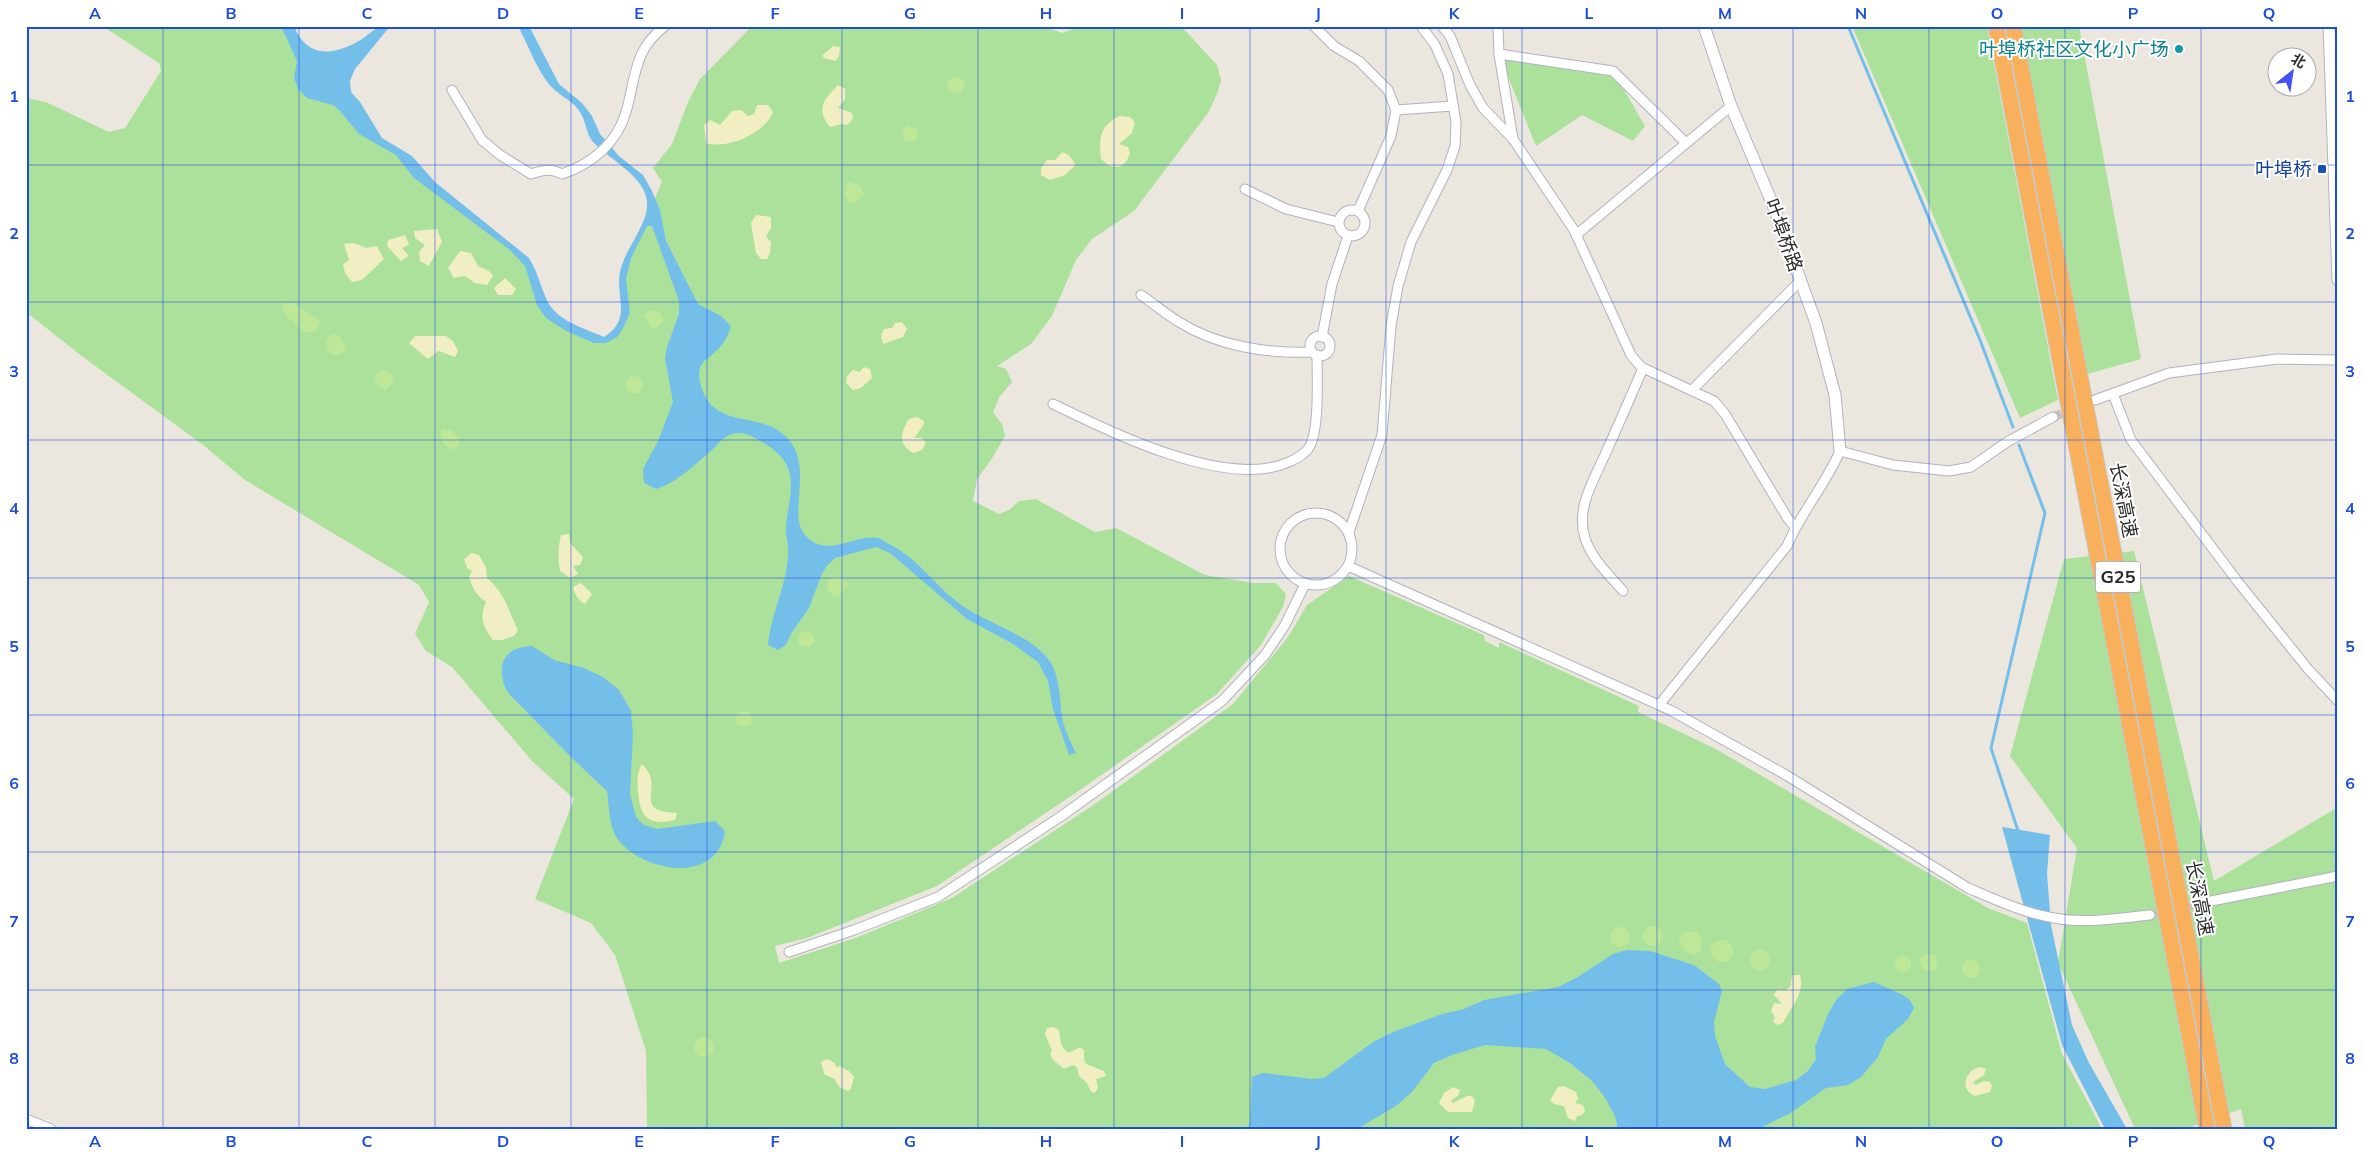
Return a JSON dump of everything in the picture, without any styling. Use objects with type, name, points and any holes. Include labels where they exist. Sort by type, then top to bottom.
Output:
[{"type":"highway","name":"长深高速","points":[[1996,26],[2207,1129]]},
{"type":"highway","name":"长深高速","points":[[2013,26],[2224,1129]]},
{"type":"street","points":[[452,90],[482,140],[500,155],[531,174],[545,170],[555,170],[562,174],[587,164],[600,155],[613,139],[621,126],[627,110],[636,66],[642,51],[665,26]]},
{"type":"street","points":[[1314,26],[1334,46],[1359,61],[1388,90],[1396,110],[1391,136],[1358,211]]},
{"type":"street","points":[[1349,532],[1382,435],[1391,326],[1398,286],[1411,242],[1447,170],[1455,146],[1456,122],[1448,74],[1435,45],[1421,26]]},
{"type":"street","points":[[1442,26],[1450,36],[1470,86],[1483,108],[1513,138],[1555,199],[1576,235],[1631,355],[1643,368],[1714,401],[1725,414],[1795,527]]},
{"type":"street","points":[[1498,26],[1499,54],[1513,138]]},
{"type":"street","name":"叶埠桥路","points":[[1704,26],[1731,106],[1773,205],[1816,323],[1835,394],[1840,451]]},
{"type":"street","points":[[2329,26],[2338,280]]},
{"type":"street","points":[[1499,54],[1613,71],[1686,143]]},
{"type":"street","points":[[1396,110],[1454,106]]},
{"type":"street","points":[[1576,235],[1731,106]]},
{"type":"street","points":[[1245,189],[1286,209],[1338,222]]},
{"type":"street","points":[[1338,222],[1345,211],[1358,211]]},
{"type":"street","points":[[1338,222],[1341,230],[1348,236],[1356,235],[1363,230],[1365,221],[1358,211]]},
{"type":"street","points":[[1322,336],[1332,284],[1348,236]]},
{"type":"street","points":[[1692,390],[1800,280]]},
{"type":"street","points":[[1053,404],[1108,430],[1168,453],[1204,464],[1260,469],[1281,465],[1298,458],[1308,449],[1313,438],[1315,423],[1315,353],[1310,346],[1312,340],[1316,337],[1322,336],[1327,340],[1328,350],[1324,354],[1315,353],[1293,353],[1244,346],[1211,337],[1180,323],[1141,295]]},
{"type":"street","points":[[2095,400],[2169,373],[2277,359],[2338,360]]},
{"type":"street","points":[[1622,591],[1592,554],[1585,538],[1584,511],[1592,480],[1606,455],[1643,368]]},
{"type":"street","points":[[2113,394],[2131,440],[2244,589],[2308,669],[2338,701]]},
{"type":"street","points":[[1659,705],[1787,546],[1795,527],[1831,472],[1840,451],[1893,465],[1949,471],[1971,467],[2007,442],[2053,417]]},
{"type":"street","points":[[1321,512],[1332,516],[1342,523],[1349,532],[1352,544],[1352,555],[1348,566],[1340,576],[1330,582],[1318,585],[1305,584],[1290,574],[1281,558],[1281,540],[1289,524],[1303,515],[1321,512]]},
{"type":"street","points":[[1348,566],[1659,705],[1786,775],[1968,888],[2009,906],[2055,919],[2088,920],[2150,915]]},
{"type":"street","points":[[789,952],[854,930],[938,897],[1060,817],[1222,701],[1265,655],[1284,625],[1305,584]]},
{"type":"street","points":[[2201,903],[2338,876]]},
{"type":"street","points":[[26,1119],[50,1129]]},
{"type":"green space","points":[[102,26],[288,26],[369,135],[407,159],[521,257],[547,312],[606,340],[618,329],[625,315],[623,269],[662,182],[653,168],[672,144],[688,102],[700,79],[752,26],[1043,26],[1062,33],[1081,26],[1181,26],[1217,65],[1221,80],[1217,94],[1208,113],[1134,211],[1092,239],[1076,260],[1052,316],[1031,344],[997,366],[1006,369],[1012,382],[1000,396],[993,412],[1002,424],[1005,436],[977,479],[973,501],[999,514],[1009,510],[1019,501],[1036,499],[1095,532],[1116,528],[1205,575],[1254,583],[1276,583],[1286,594],[1283,607],[1261,645],[1217,694],[1080,790],[937,886],[807,938],[775,946],[779,963],[858,937],[952,898],[1095,804],[1233,704],[1288,637],[1307,605],[1349,576],[1484,635],[1485,641],[1499,648],[1499,642],[1639,706],[1638,712],[1716,749],[1988,908],[2027,923],[2062,1054],[2102,1129],[647,1129],[646,1051],[615,955],[591,923],[535,899],[574,799],[532,761],[452,667],[426,651],[415,634],[429,602],[419,585],[245,480],[203,445],[83,357],[26,312],[26,98],[46,102],[109,132],[125,128],[161,71],[159,63]]},
{"type":"green space","points":[[1852,26],[1987,26],[2058,400],[2020,418]]},
{"type":"green space","points":[[2021,26],[2079,26],[2141,359],[2080,376]]},
{"type":"green space","points":[[1499,54],[1613,71],[1645,126],[1633,141],[1582,115],[1536,146]]},
{"type":"green space","points":[[953,77],[959,77],[964,82],[962,91],[953,93],[948,88],[948,82]]},
{"type":"green space","points":[[907,126],[913,126],[918,131],[916,140],[907,142],[902,137],[902,131]]},
{"type":"green space","points":[[848,182],[860,186],[864,195],[854,204],[848,201],[844,193]]},
{"type":"green space","points":[[286,302],[295,304],[320,321],[316,331],[308,333],[293,322],[282,309]]},
{"type":"green space","points":[[651,311],[659,311],[664,319],[660,325],[653,329],[643,315]]},
{"type":"green space","points":[[333,334],[339,336],[346,346],[340,354],[332,355],[327,349],[326,340]]},
{"type":"green space","points":[[383,370],[391,374],[394,381],[385,391],[375,381],[376,373]]},
{"type":"green space","points":[[630,376],[638,376],[643,381],[641,392],[630,394],[625,389],[625,381]]},
{"type":"green space","points":[[443,429],[452,431],[461,440],[454,450],[443,442],[440,434]]},
{"type":"green space","points":[[2134,551],[2214,881],[2338,807],[2338,1129],[2245,1129],[2241,1109],[2185,1129],[2135,1129],[2058,963],[2077,848],[2010,756],[2064,559]]},
{"type":"green space","points":[[842,577],[849,585],[838,597],[831,594],[827,588],[828,580]]},
{"type":"green space","points":[[803,631],[809,631],[814,636],[812,645],[803,647],[798,642],[798,636]]},
{"type":"green space","points":[[741,711],[747,711],[752,716],[750,725],[741,727],[736,722],[736,716]]},
{"type":"green space","points":[[1649,926],[1657,926],[1663,932],[1663,940],[1657,946],[1649,946],[1643,940],[1643,932]]},
{"type":"green space","points":[[1620,927],[1627,930],[1630,937],[1627,944],[1620,947],[1613,944],[1610,937],[1613,930]]},
{"type":"green space","points":[[1686,931],[1698,932],[1702,940],[1700,952],[1694,955],[1685,951],[1679,943],[1681,936]]},
{"type":"green space","points":[[1722,940],[1730,943],[1733,951],[1730,959],[1722,962],[1714,959],[1711,951],[1714,943]]},
{"type":"green space","points":[[1760,950],[1767,953],[1770,960],[1767,967],[1760,970],[1753,967],[1750,960],[1753,953]]},
{"type":"green space","points":[[1929,953],[1935,956],[1938,962],[1935,968],[1929,971],[1923,968],[1920,962],[1923,956]]},
{"type":"green space","points":[[1903,956],[1911,964],[1903,972],[1895,964]]},
{"type":"green space","points":[[1971,960],[1977,963],[1980,969],[1977,975],[1971,978],[1965,975],[1962,969],[1965,963]]},
{"type":"green space","points":[[704,1037],[711,1040],[714,1047],[711,1054],[704,1057],[697,1054],[694,1047],[697,1040]]},
{"type":"sand","points":[[833,46],[840,47],[839,56],[836,61],[822,56]]},
{"type":"sand","points":[[838,85],[845,89],[845,99],[838,108],[852,113],[853,119],[847,125],[842,124],[830,127],[825,120],[822,109],[825,100]]},
{"type":"sand","points":[[757,105],[768,105],[773,112],[769,120],[754,133],[734,142],[714,145],[706,143],[704,125],[710,120],[720,125],[732,111],[741,110],[748,116],[754,114]]},
{"type":"sand","points":[[1119,116],[1130,117],[1135,122],[1132,133],[1119,144],[1128,147],[1130,154],[1126,162],[1119,167],[1109,166],[1101,159],[1100,145],[1102,134],[1107,124]]},
{"type":"sand","points":[[1062,152],[1069,155],[1076,165],[1065,175],[1050,180],[1041,175],[1041,168],[1047,160],[1055,160]]},
{"type":"sand","points":[[756,215],[771,217],[771,228],[766,237],[771,242],[770,253],[767,259],[761,259],[756,253],[751,223]]},
{"type":"sand","points":[[437,229],[442,242],[429,266],[420,261],[419,252],[425,245],[415,238],[414,231]]},
{"type":"sand","points":[[405,235],[409,245],[402,248],[409,256],[401,261],[387,246],[388,240]]},
{"type":"sand","points":[[354,243],[366,248],[377,246],[384,259],[362,280],[352,282],[345,273],[343,264],[349,260],[344,244]]},
{"type":"sand","points":[[460,251],[471,253],[478,266],[489,271],[493,276],[487,285],[475,283],[465,276],[454,278],[448,268]]},
{"type":"sand","points":[[505,278],[516,289],[512,295],[498,295],[494,288]]},
{"type":"sand","points":[[902,322],[907,329],[903,337],[883,344],[881,336],[884,329],[892,328],[895,323]]},
{"type":"sand","points":[[415,336],[446,336],[453,341],[458,351],[455,357],[439,351],[428,359],[409,343]]},
{"type":"sand","points":[[864,367],[870,369],[872,378],[861,388],[853,390],[846,383],[847,376],[853,370],[860,372]]},
{"type":"sand","points":[[917,417],[924,421],[923,426],[914,438],[922,438],[926,443],[922,450],[913,453],[905,446],[902,434],[909,419]]},
{"type":"sand","points":[[569,534],[570,543],[583,557],[580,565],[573,566],[578,574],[570,578],[560,571],[559,558],[561,535]]},
{"type":"sand","points":[[471,553],[479,555],[486,568],[487,578],[506,602],[518,630],[514,636],[502,640],[493,640],[487,631],[483,622],[486,602],[477,594],[469,577],[472,571],[467,568],[464,559]]},
{"type":"sand","points":[[581,583],[592,594],[585,604],[577,597],[573,587]]},
{"type":"sand","points":[[642,764],[649,773],[651,781],[651,803],[655,808],[677,813],[675,820],[658,822],[647,818],[643,813],[639,800],[638,783],[638,774]]},
{"type":"sand","points":[[1793,975],[1800,975],[1801,989],[1783,1023],[1778,1025],[1773,1022],[1775,1017],[1771,1011],[1774,1003],[1782,1004],[1774,995],[1777,990],[1786,990],[1791,986]]},
{"type":"sand","points":[[1047,1028],[1058,1029],[1063,1048],[1069,1053],[1080,1047],[1084,1050],[1086,1064],[1104,1071],[1106,1076],[1096,1079],[1098,1088],[1095,1093],[1091,1092],[1087,1083],[1079,1076],[1077,1067],[1073,1065],[1064,1069],[1053,1060],[1050,1054],[1052,1051],[1045,1034]]},
{"type":"sand","points":[[827,1059],[835,1063],[836,1068],[839,1066],[849,1071],[854,1077],[851,1089],[848,1091],[843,1089],[835,1079],[824,1074],[821,1062]]},
{"type":"sand","points":[[1980,1067],[1986,1069],[1984,1075],[1973,1082],[1976,1085],[1984,1081],[1990,1082],[1992,1086],[1990,1092],[1975,1096],[1967,1089],[1966,1080],[1971,1072]]},
{"type":"sand","points":[[1564,1086],[1576,1092],[1578,1099],[1575,1103],[1583,1105],[1585,1111],[1582,1115],[1577,1116],[1575,1121],[1568,1118],[1564,1106],[1554,1104],[1550,1100],[1558,1087]]},
{"type":"sand","points":[[1453,1087],[1460,1090],[1458,1096],[1451,1100],[1453,1103],[1467,1096],[1472,1096],[1475,1100],[1472,1112],[1448,1112],[1439,1103],[1444,1093]]},
{"type":"water","points":[[281,26],[294,26],[306,44],[314,49],[332,51],[352,45],[381,26],[393,26],[387,30],[355,69],[350,81],[351,92],[360,102],[382,138],[412,156],[435,182],[529,258],[546,298],[556,313],[579,327],[604,337],[613,330],[620,315],[620,272],[647,210],[645,193],[641,185],[627,170],[592,141],[578,109],[548,83],[518,26],[529,26],[559,84],[582,103],[592,116],[600,134],[619,156],[643,175],[660,210],[666,241],[698,304],[721,316],[731,326],[723,344],[701,366],[699,378],[701,386],[707,400],[717,409],[728,415],[767,425],[779,431],[789,440],[796,452],[799,465],[798,517],[806,536],[814,543],[832,546],[859,539],[881,539],[909,557],[948,594],[967,609],[1032,644],[1051,663],[1057,677],[1063,722],[1076,753],[1069,755],[1053,709],[1048,681],[1038,662],[1013,644],[967,619],[890,553],[876,547],[835,558],[826,567],[809,608],[791,634],[786,645],[778,650],[768,645],[788,557],[786,529],[791,479],[784,460],[764,443],[749,435],[736,433],[724,438],[694,466],[672,482],[656,489],[644,483],[643,469],[658,441],[673,402],[665,358],[679,314],[679,301],[652,226],[647,226],[631,258],[626,279],[630,313],[617,337],[606,343],[594,343],[566,331],[546,318],[537,305],[525,266],[510,250],[414,178],[396,155],[359,134],[333,105],[307,98],[298,89],[294,78],[297,61]]},
{"type":"water","points":[[532,646],[554,660],[584,668],[603,677],[619,690],[631,711],[633,734],[630,794],[636,817],[644,825],[657,829],[715,821],[725,831],[720,848],[709,859],[696,866],[680,868],[663,866],[647,861],[632,853],[620,842],[612,825],[607,791],[555,741],[511,696],[505,687],[502,670],[505,658],[516,649]]},
{"type":"water","points":[[2002,827],[2050,835],[2047,874],[2051,925],[2072,1025],[2089,1063],[2127,1129],[2105,1129],[2062,1045]]},
{"type":"water","points":[[1627,950],[1650,951],[1694,965],[1719,984],[1722,991],[1714,1022],[1715,1036],[1725,1064],[1750,1087],[1765,1089],[1796,1080],[1808,1071],[1816,1059],[1815,1047],[1828,1014],[1836,1000],[1847,989],[1874,982],[1903,995],[1910,1000],[1914,1008],[1908,1019],[1886,1039],[1878,1057],[1861,1077],[1848,1085],[1826,1088],[1789,1114],[1758,1129],[1618,1129],[1615,1116],[1604,1096],[1592,1081],[1570,1063],[1546,1049],[1485,1045],[1452,1055],[1434,1063],[1412,1092],[1396,1106],[1357,1129],[1248,1129],[1252,1077],[1263,1073],[1312,1079],[1324,1078],[1373,1042],[1393,1032],[1442,1014],[1464,1009],[1484,1000],[1558,987],[1576,978],[1613,954]]},
{"type":"waterway","points":[[1848,26],[1980,340],[2013,427]]},
{"type":"waterway","points":[[2019,445],[2045,513],[1991,748],[2019,834]]},
{"type":"tunnel","points":[[2053,417],[2073,409]]},
{"type":"tunnel","points":[[2150,915],[2201,903]]},
{"type":"place","name":"叶埠桥社区文化小广场","points":[[2179,49]]},
{"type":"place","name":"叶埠桥","points":[[2322,169]]}]
